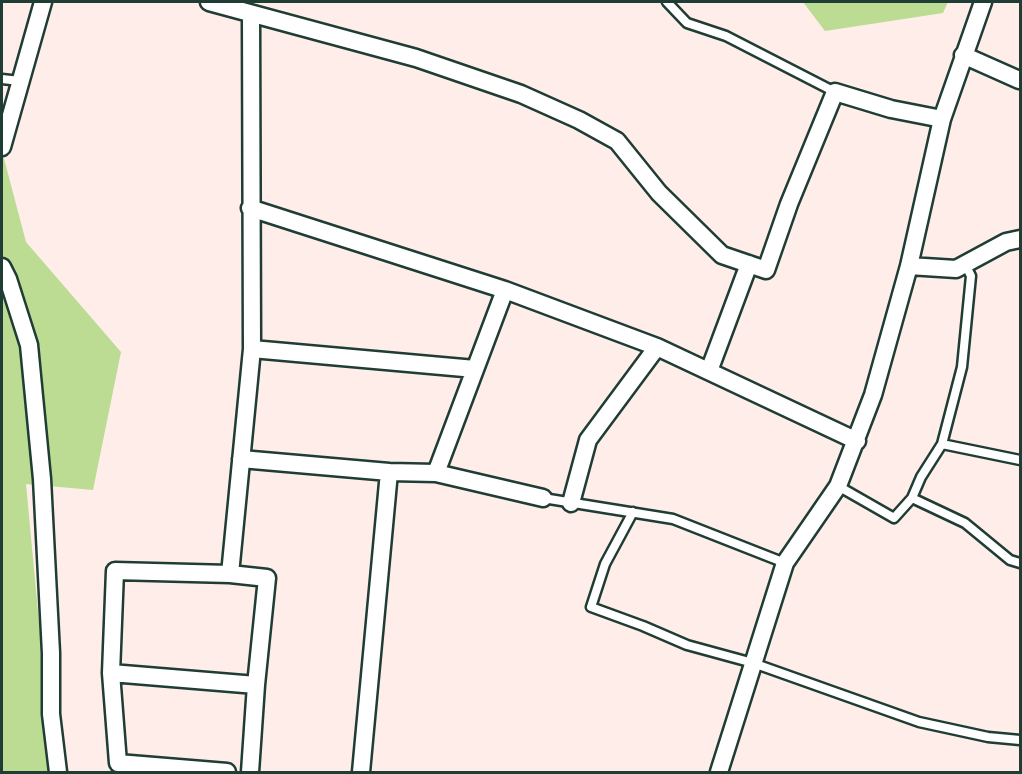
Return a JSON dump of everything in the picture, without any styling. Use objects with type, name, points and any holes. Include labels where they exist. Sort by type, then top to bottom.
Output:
[{"type":"street","points":[[2,147],[43,2]]},
{"type":"street","points":[[209,2],[251,8],[416,58],[521,94],[579,120],[617,141],[659,193],[722,255],[766,270],[789,204],[835,92],[891,109],[942,118]]},
{"type":"street","points":[[719,772],[785,563],[838,486],[873,394],[909,266],[942,118],[983,2]]},
{"type":"street","points":[[230,574],[252,349],[251,8]]},
{"type":"street","points":[[963,55],[1020,79]]},
{"type":"street","points":[[250,208],[506,290],[657,347],[856,441]]},
{"type":"street","points":[[909,266],[956,268],[1006,242],[1020,239]]},
{"type":"street","points":[[709,371],[748,264]]},
{"type":"street","points":[[2,267],[29,345],[42,479],[51,653],[51,714],[58,772]]},
{"type":"street","points":[[436,473],[506,290]]},
{"type":"street","points":[[571,503],[588,440],[657,347]]},
{"type":"street","points":[[252,349],[475,369]]},
{"type":"street","points":[[241,459],[389,472],[436,473],[543,498]]},
{"type":"street","points":[[361,772],[389,472]]},
{"type":"street","points":[[227,772],[118,763],[111,673],[115,571],[230,574],[267,578],[250,772]]},
{"type":"street","points":[[111,673],[256,685]]},
{"type":"lane","points":[[667,2],[687,23],[726,36],[835,92]]},
{"type":"lane","points":[[2,79],[20,81]]},
{"type":"lane","points":[[838,486],[894,518],[912,498],[921,477],[942,444],[962,367],[971,276],[965,264]]},
{"type":"lane","points":[[942,444],[1020,460]]},
{"type":"lane","points":[[543,498],[673,519],[785,563]]},
{"type":"lane","points":[[912,498],[965,523],[1010,560],[1020,563]]},
{"type":"lane","points":[[633,512],[606,564],[591,607],[687,645],[753,663],[919,722],[988,737],[1020,740]]},
{"type":"green space","points":[[803,2],[948,2],[943,13],[825,31]]},
{"type":"green space","points":[[2,151],[26,242],[121,352],[93,490],[26,484],[53,772],[2,772]]}]
